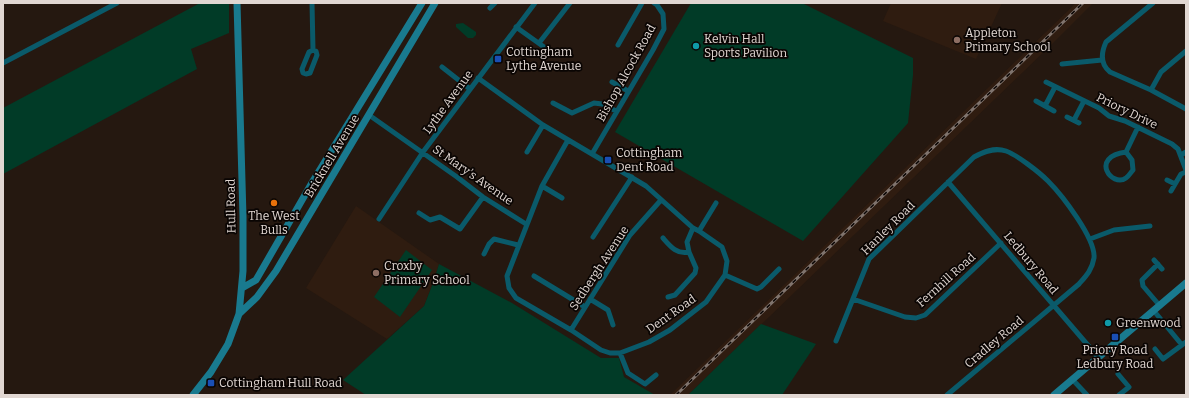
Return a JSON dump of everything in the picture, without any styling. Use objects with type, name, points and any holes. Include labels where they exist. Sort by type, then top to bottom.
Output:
[{"type":"street","points":[[3,63],[117,3]]},
{"type":"street","name":"Hull Road","points":[[193,395],[211,372],[228,344],[239,314],[242,288],[243,211],[237,3]]},
{"type":"street","points":[[312,3],[313,50]]},
{"type":"street","name":"Bricknell Avenue","points":[[242,288],[256,280],[313,181],[422,3]]},
{"type":"street","name":"Bricknell Avenue","points":[[239,314],[258,297],[276,271],[435,3]]},
{"type":"street","points":[[490,8],[495,3]]},
{"type":"street","name":"Lythe Avenue","points":[[388,219],[381,217],[423,152],[516,27],[536,3]]},
{"type":"street","points":[[539,43],[570,3]]},
{"type":"street","points":[[618,44],[642,3]]},
{"type":"street","name":"Bishop Alcock Road","points":[[592,154],[664,29],[663,14],[654,3]]},
{"type":"street","points":[[1153,3],[1106,42],[1102,51],[1102,60],[1105,68],[1110,72],[1151,90],[1186,109]]},
{"type":"street","points":[[516,27],[544,47]]},
{"type":"street","points":[[1151,90],[1161,72],[1186,51]]},
{"type":"street","points":[[1062,64],[1102,60]]},
{"type":"street","points":[[442,67],[470,89]]},
{"type":"street","points":[[478,78],[543,125],[646,186],[693,228],[700,230],[722,247],[727,261],[724,275],[757,289],[761,287],[779,269]]},
{"type":"street","points":[[612,82],[628,91]]},
{"type":"street","name":"Priory Drive","points":[[1046,82],[1099,108],[1110,116],[1138,127],[1172,144],[1178,149],[1186,171]]},
{"type":"street","points":[[1045,106],[1055,87]]},
{"type":"street","points":[[1036,101],[1054,111]]},
{"type":"street","points":[[1074,120],[1084,101]]},
{"type":"street","points":[[554,103],[572,113],[594,103],[602,104],[616,111]]},
{"type":"street","name":"St Mary's Avenue","points":[[369,115],[423,152],[483,197],[526,224]]},
{"type":"street","points":[[1067,117],[1079,123]]},
{"type":"street","points":[[527,152],[543,125]]},
{"type":"street","points":[[1126,152],[1138,127]]},
{"type":"street","points":[[568,140],[542,186],[526,224],[507,276],[509,288],[516,298],[571,330],[601,350],[610,353],[620,353],[628,373],[645,384],[656,375]]},
{"type":"street","name":"Hanley Road","points":[[836,341],[869,259],[974,157],[984,151],[1006,151],[1025,163],[1048,181],[1069,207],[1090,239]]},
{"type":"street","points":[[1126,152],[1132,160],[1132,170],[1126,178],[1121,180],[1114,179],[1109,176],[1106,170],[1106,164],[1110,156],[1116,153],[1126,152]]},
{"type":"street","points":[[1181,155],[1186,152]]},
{"type":"street","points":[[1171,191],[1181,174],[1186,171]]},
{"type":"street","points":[[594,237],[632,177]]},
{"type":"street","points":[[1168,180],[1175,184]]},
{"type":"street","name":"Ledbury Road","points":[[948,182],[1098,357]]},
{"type":"street","points":[[542,186],[562,198]]},
{"type":"street","points":[[419,213],[430,220],[440,217],[460,229],[483,197]]},
{"type":"street","name":"Sedbergh Avenue","points":[[571,330],[630,235],[661,200]]},
{"type":"street","points":[[700,230],[716,203]]},
{"type":"street","points":[[1090,239],[1114,230],[1150,226]]},
{"type":"street","points":[[668,297],[675,295],[695,273],[696,268],[689,252],[687,242],[693,228]]},
{"type":"street","points":[[663,238],[678,251],[684,253],[689,252]]},
{"type":"street","points":[[484,254],[489,244],[494,239],[518,245]]},
{"type":"street","name":"Cradley Road","points":[[947,395],[1079,284],[1090,271],[1094,258],[1093,247],[1090,239]]},
{"type":"street","name":"Fernhill Road","points":[[853,300],[906,317],[916,318],[925,315],[1001,243]]},
{"type":"street","points":[[1160,306],[1143,286],[1142,280],[1156,262],[1162,269]]},
{"type":"street","name":"Dent Road","points":[[620,353],[649,342],[670,330],[706,302],[724,275]]},
{"type":"street","points":[[534,276],[585,307]]},
{"type":"street","points":[[1054,395],[1186,284]]},
{"type":"street","points":[[590,300],[608,310],[613,325]]},
{"type":"street","points":[[1154,311],[1184,343],[1163,360],[1155,349]]},
{"type":"street","points":[[1118,374],[1129,387],[1119,395]]},
{"type":"street","points":[[1072,379],[1086,395]]},
{"type":"shaded area","name":"Appleton Primary School","points":[[891,3],[1002,3],[976,59],[883,21]]},
{"type":"shaded area","points":[[1076,3],[1093,3],[688,395],[670,395]]},
{"type":"shaded area","name":"Croxby Primary School","points":[[356,206],[439,264],[424,306],[387,339],[306,288]]},
{"type":"green space","points":[[200,3],[229,3],[229,33],[191,49],[197,69],[3,174],[3,108]]},
{"type":"green space","points":[[691,3],[802,3],[913,58],[913,75],[908,123],[803,241],[615,132]]},
{"type":"green space","points":[[463,23],[476,32],[476,35],[473,38],[468,38],[456,27],[456,24]]},
{"type":"green space","points":[[406,250],[432,270],[400,317],[374,297]]},
{"type":"green space","points":[[439,264],[512,303],[601,358],[619,358],[624,377],[655,395],[366,395],[343,380],[424,306]]},
{"type":"green space","points":[[761,324],[816,344],[782,395],[688,395]]},
{"type":"railway","points":[[676,395],[1083,3]]},
{"type":"place","name":"Appleton Primary School","points":[[957,40]]},
{"type":"place","name":"Kelvin Hall Sports Pavilion","points":[[696,46]]},
{"type":"place","name":"Cottingham Lythe Avenue","points":[[498,59]]},
{"type":"place","name":"Cottingham Dent Road","points":[[608,160]]},
{"type":"place","name":"The West Bulls","points":[[274,203]]},
{"type":"place","name":"Croxby Primary School","points":[[376,273]]},
{"type":"place","name":"Greenwood","points":[[1108,323]]},
{"type":"place","name":"Priory Road Ledbury Road","points":[[1115,337]]},
{"type":"place","name":"Cottingham Hull Road","points":[[211,383]]}]
